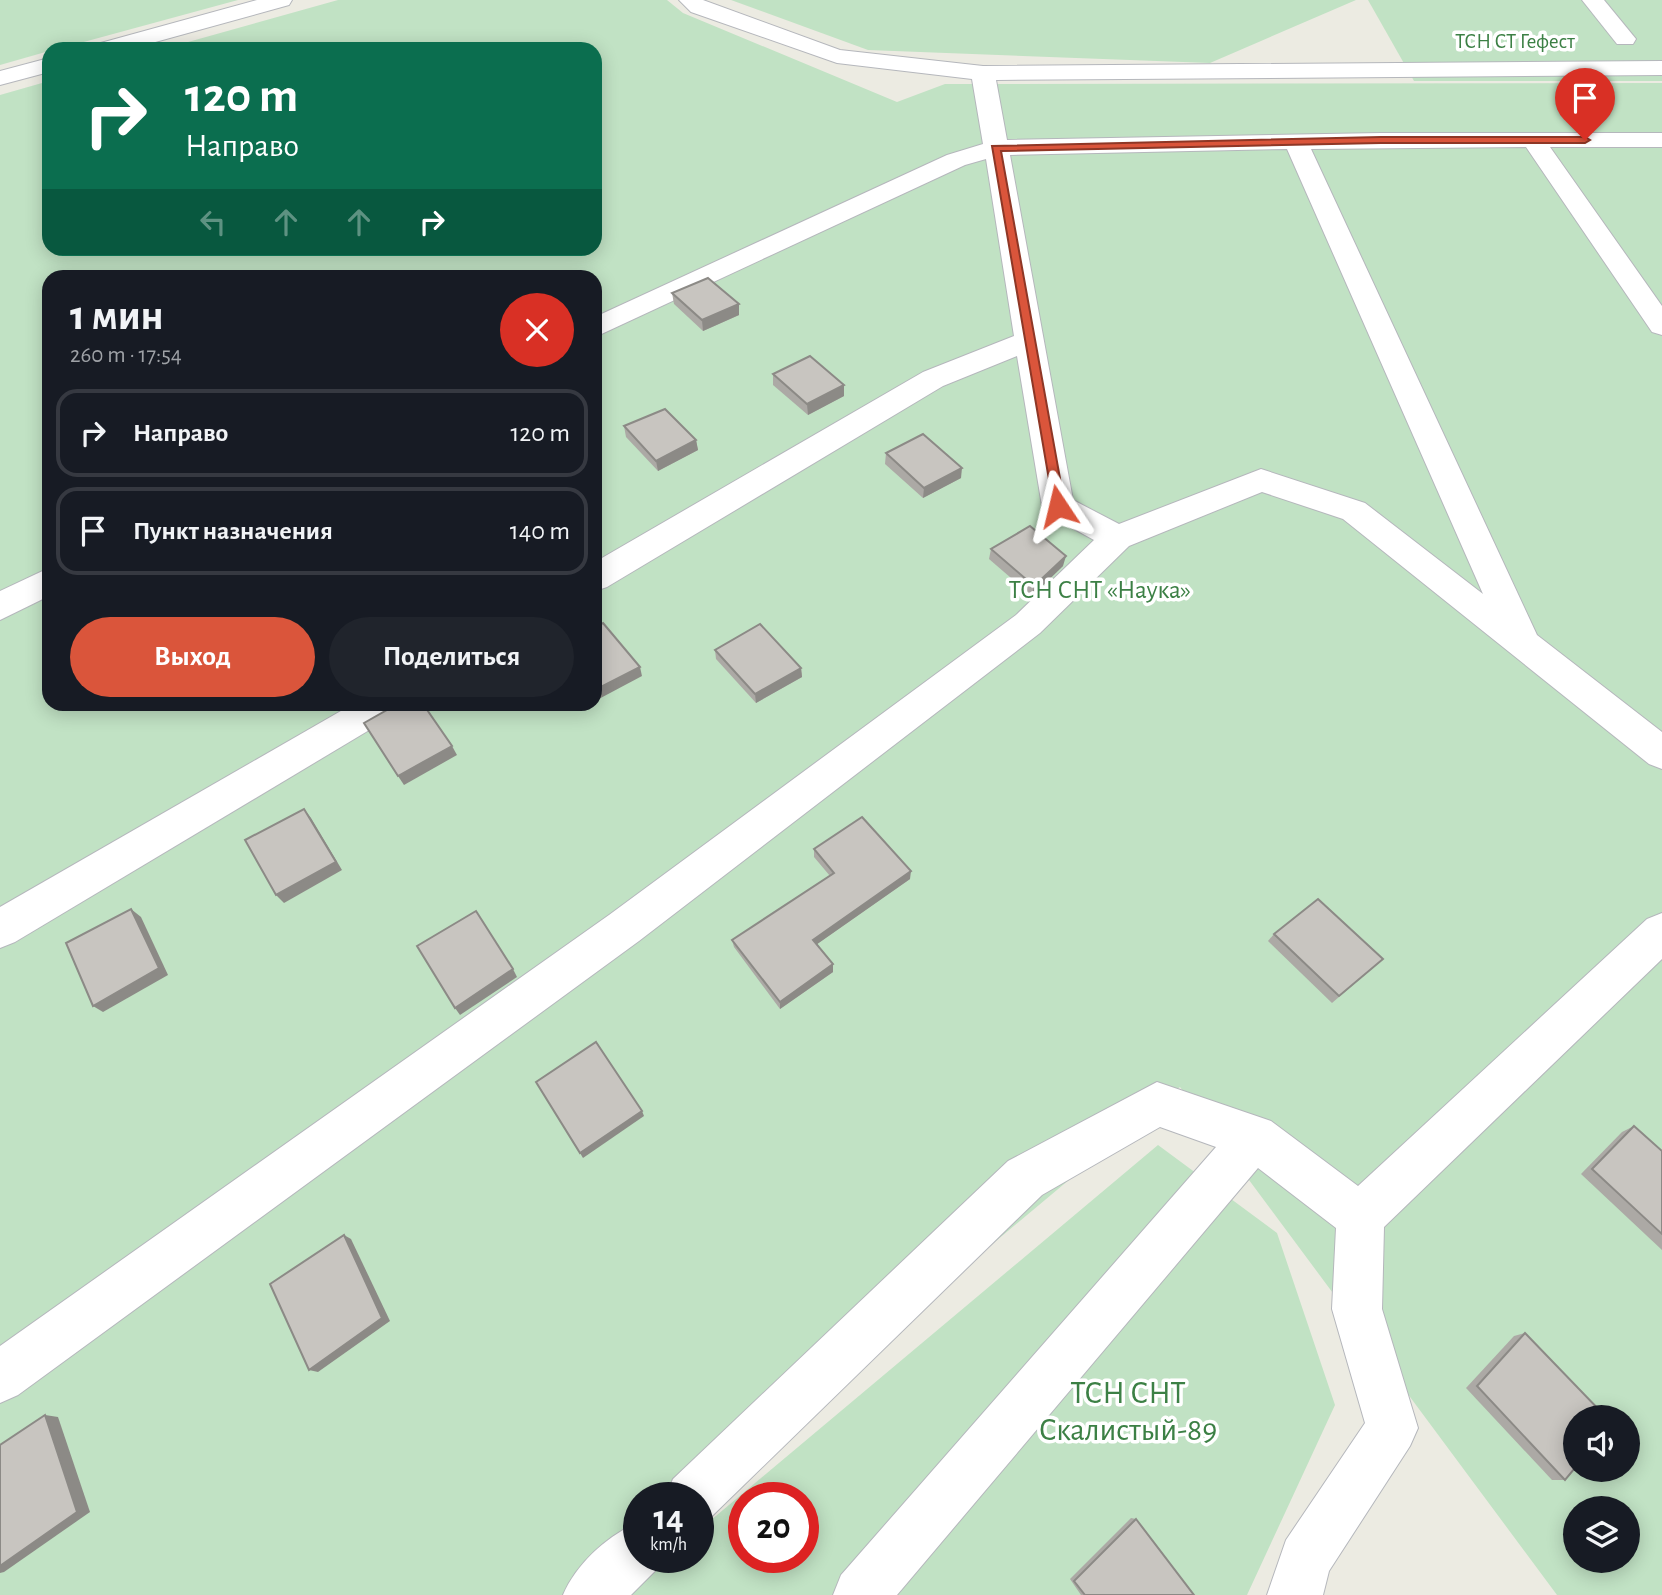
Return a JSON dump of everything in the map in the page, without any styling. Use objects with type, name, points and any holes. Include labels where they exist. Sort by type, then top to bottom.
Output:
[{"type":"street","points":[[130,42],[281,0]]},
{"type":"street","points":[[690,0],[699,7],[837,56],[983,73],[1662,68]]},
{"type":"street","points":[[1593,0],[1625,39]]},
{"type":"street","points":[[0,78],[42,67]]},
{"type":"street","points":[[983,73],[1058,506],[1117,538]]},
{"type":"street","points":[[1533,140],[1662,326]]},
{"type":"street","points":[[602,325],[956,160],[996,148],[1296,142],[1662,140]]},
{"type":"street","points":[[1296,142],[1523,644]]},
{"type":"street","points":[[602,574],[933,379],[1028,341]]},
{"type":"street","points":[[0,1377],[624,928],[996,649],[1028,624],[1117,538],[1261,480],[1354,511],[1662,753]]},
{"type":"street","points":[[0,607],[42,585]]},
{"type":"street","points":[[0,929],[371,711]]},
{"type":"street","points":[[1294,1595],[1305,1559],[1391,1428],[1357,1309],[1360,1217],[1662,932]]},
{"type":"street","points":[[709,1482],[1025,1178],[1157,1104],[1255,1137],[1360,1217]]},
{"type":"street","points":[[862,1595],[1255,1137]]},
{"type":"street","points":[[591,1595],[623,1564]]},
{"type":"green space","points":[[0,0],[238,0],[84,42],[42,42],[42,53],[0,65]]},
{"type":"green space","name":"ТСН СНТ «Наука»","points":[[338,0],[667,0],[683,13],[897,102],[945,84],[1662,83],[1662,1595],[1557,1595],[1180,1087],[708,1482],[623,1482],[623,1553],[573,1595],[0,1595],[0,95],[42,83],[42,256],[602,256],[602,42],[188,42]]},
{"type":"green space","points":[[731,0],[1356,0],[1210,63],[868,50]]},
{"type":"green space","name":"ТСН СТ Гефест","points":[[1368,0],[1662,0],[1662,81],[1414,81]]},
{"type":"green space","name":"ТСН СНТ Скалистый-89","points":[[1158,1145],[1277,1233],[1335,1405],[1247,1595],[622,1595],[649,1573],[714,1573],[714,1518],[728,1506],[728,1573],[819,1573],[819,1482],[756,1482]]},
{"type":"building","points":[[708,278],[739,304],[702,320],[672,293]]},
{"type":"building","points":[[810,356],[844,385],[807,404],[773,374]]},
{"type":"building","points":[[665,409],[696,440],[656,461],[624,426]]},
{"type":"building","points":[[923,434],[962,468],[924,488],[886,453]]},
{"type":"building","points":[[1030,526],[1066,556],[1034,586],[991,549]]},
{"type":"building","points":[[602,624],[640,667],[602,686]]},
{"type":"building","points":[[760,624],[801,668],[755,694],[715,650]]},
{"type":"building","points":[[385,711],[428,711],[452,746],[398,776],[364,723]]},
{"type":"building","points":[[304,809],[336,862],[276,895],[245,840]]},
{"type":"building","points":[[862,817],[911,871],[813,940],[833,964],[780,1002],[732,940],[834,873],[814,849]]},
{"type":"building","points":[[1318,899],[1383,959],[1339,996],[1274,934]]},
{"type":"building","points":[[131,909],[159,968],[93,1006],[66,943]]},
{"type":"building","points":[[476,911],[513,969],[455,1008],[417,946]]},
{"type":"building","points":[[596,1042],[642,1111],[580,1153],[536,1082]]},
{"type":"building","points":[[1634,1126],[1662,1151],[1662,1234],[1592,1169]]},
{"type":"building","points":[[344,1235],[382,1318],[309,1370],[270,1284]]},
{"type":"building","points":[[1525,1333],[1594,1405],[1563,1405],[1563,1478],[1477,1386]]},
{"type":"building","points":[[45,1415],[77,1512],[0,1566],[0,1445]]},
{"type":"building","points":[[1136,1519],[1194,1595],[1085,1595],[1074,1581]]},
{"type":"route","points":[[1058,506],[996,148],[1381,140],[1585,140]]}]
